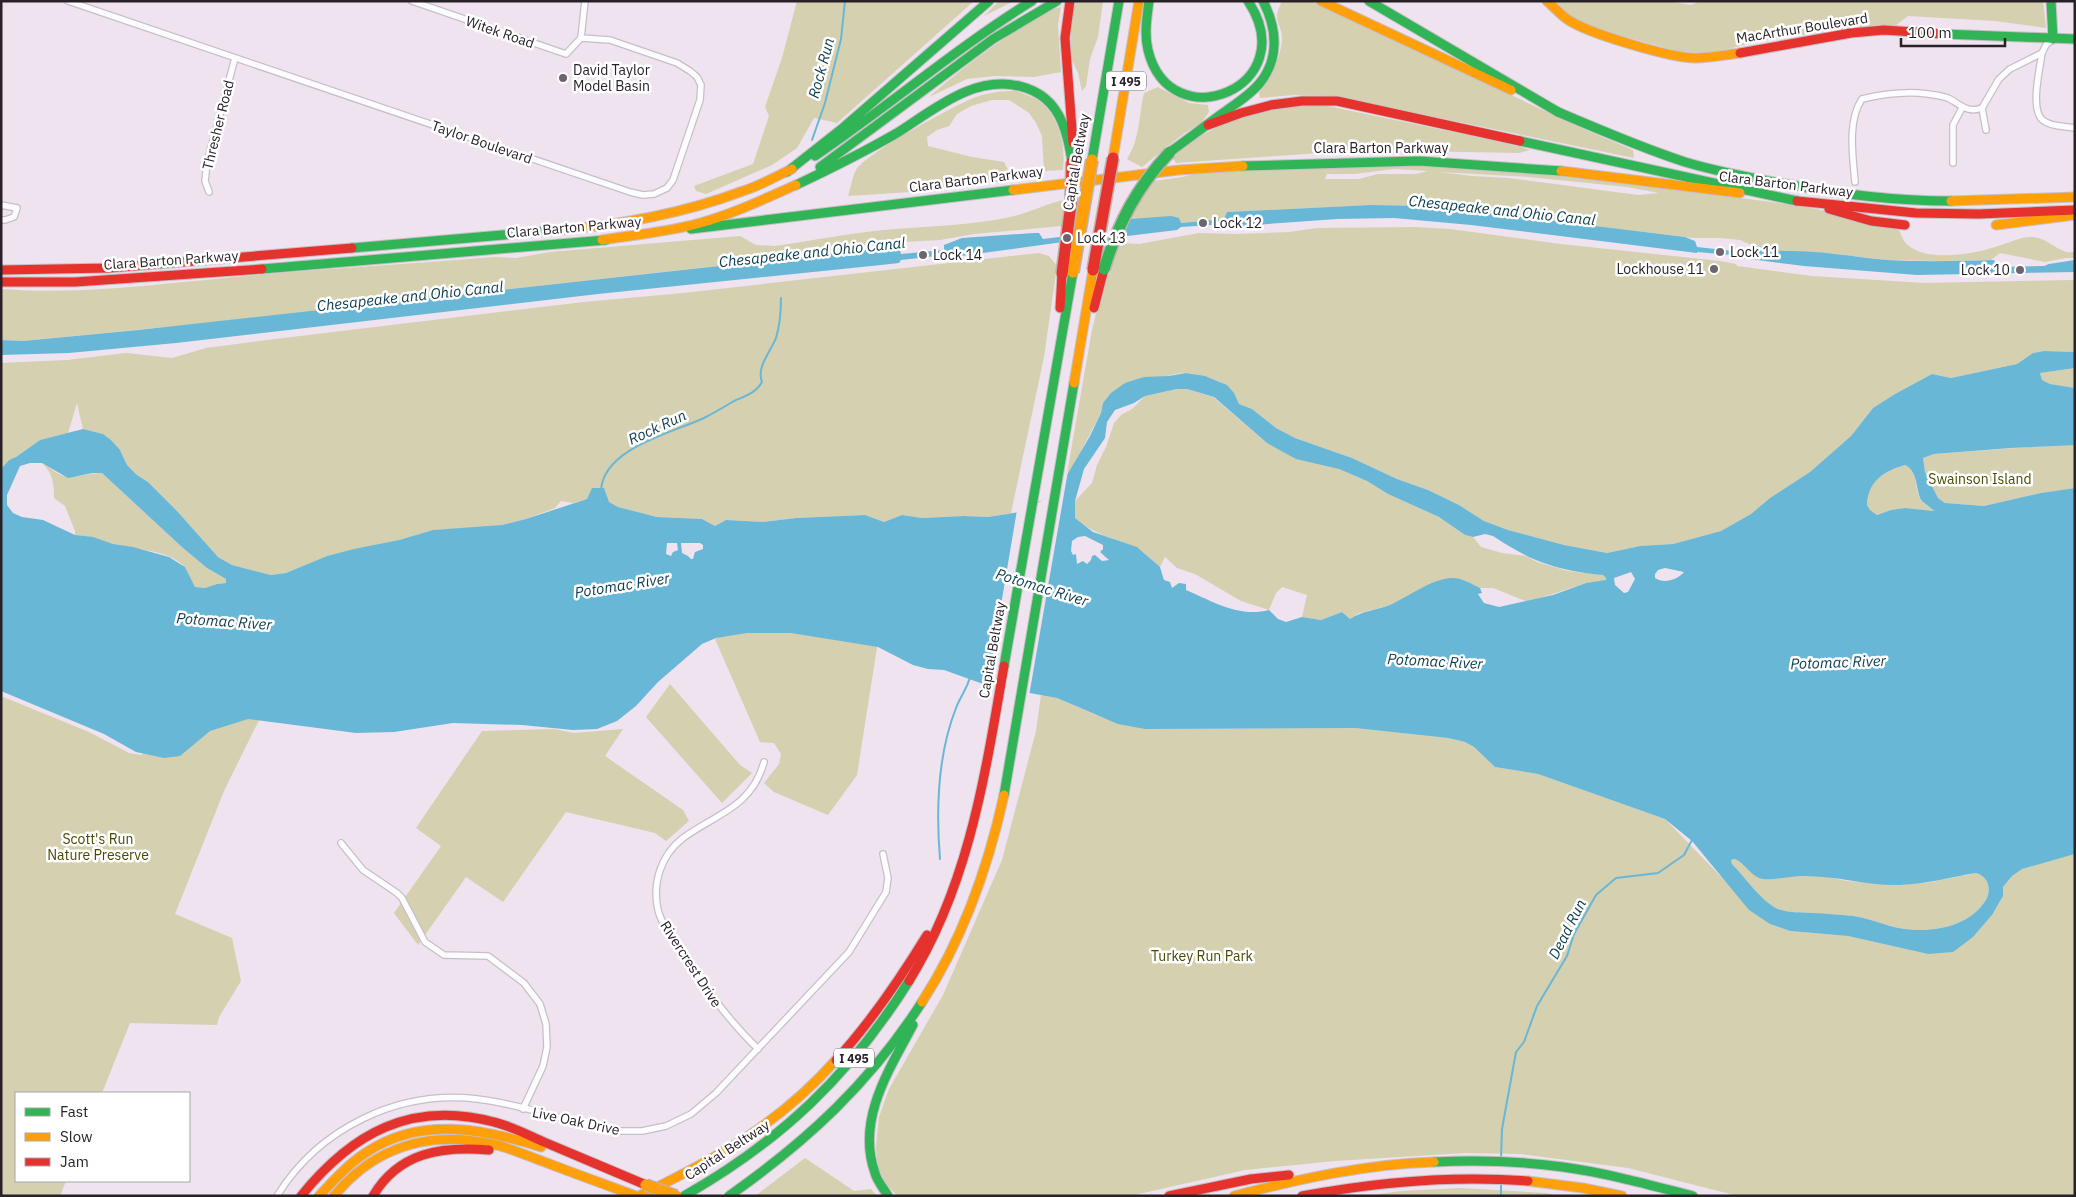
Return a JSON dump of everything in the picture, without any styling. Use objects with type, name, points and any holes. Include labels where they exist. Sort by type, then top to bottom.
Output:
[{"type":"main road","points":[[787,172],[844,127],[989,1]]},
{"type":"main road","name":"Clara Barton Parkway","points":[[1,270],[108,268],[546,233],[598,227],[704,204],[745,191],[787,172],[841,139],[984,33],[1032,1]]},
{"type":"main road","points":[[774,194],[832,159],[993,39],[1058,1]]},
{"type":"main road","points":[[1067,273],[1073,130],[1063,44],[1066,16],[1070,1]]},
{"type":"main road","points":[[1144,2],[1146,36],[1151,62],[1156,71],[1172,89],[1195,97],[1208,98],[1223,96],[1235,90],[1254,71],[1260,58],[1263,34],[1259,20],[1248,1]]},
{"type":"main road","points":[[1099,269],[1130,201],[1141,184],[1170,152],[1250,93],[1267,72],[1273,52],[1274,32],[1272,19],[1263,1]]},
{"type":"main road","name":"Clara Barton Parkway","points":[[1321,1],[1558,112],[1620,138],[1686,162],[1745,177],[1852,196],[1917,201],[1984,201],[2075,196]]},
{"type":"main road","points":[[1369,1],[1558,112]]},
{"type":"main road","name":"MacArthur Boulevard","points":[[1547,1],[1567,18],[1583,28],[1670,55],[1692,58],[1716,57],[1851,33],[1884,30],[2075,39]]},
{"type":"main road","points":[[2051,1],[2053,39]]},
{"type":"main road","name":"I 495","points":[[729,1196],[795,1148],[845,1101],[884,1055],[921,1002],[949,954],[975,896],[1002,808],[1077,373],[1099,269],[1113,158],[1144,2]]},
{"type":"main road","name":"Capital Beltway","points":[[684,1196],[724,1174],[783,1131],[850,1064],[903,992],[946,912],[961,868],[988,763],[1055,369],[1067,273],[1092,160],[1118,4]]},
{"type":"main road","points":[[602,240],[707,221],[743,209],[872,147],[957,95],[982,85],[1019,84],[1035,91],[1050,102],[1063,121],[1072,162]]},
{"type":"main road","points":[[1208,124],[1272,103],[1304,100],[1337,102],[1798,201],[1871,221],[1905,225]]},
{"type":"main road","name":"Clara Barton Parkway","points":[[1,282],[75,282],[165,276],[602,240],[1179,170],[1287,164],[1419,161],[1534,168],[1798,201],[1916,213],[1979,214],[2075,210]]},
{"type":"main road","points":[[1996,225],[2075,215]]},
{"type":"main road","points":[[373,1196],[387,1175],[402,1165],[421,1156],[458,1148],[496,1150],[635,1195],[715,1157],[749,1137],[799,1098],[822,1076],[861,1031],[896,984],[941,910],[961,868]]},
{"type":"main road","points":[[888,1196],[875,1177],[869,1157],[869,1131],[872,1112],[886,1077],[949,954]]},
{"type":"main road","points":[[301,1196],[319,1171],[360,1139],[403,1120],[423,1115],[441,1114],[476,1116],[496,1122],[646,1185]]},
{"type":"main road","points":[[319,1196],[355,1158],[377,1144],[402,1135],[435,1128],[465,1128],[492,1132],[676,1196]]},
{"type":"main road","points":[[334,1196],[359,1170],[389,1152],[422,1141],[452,1139],[475,1140],[498,1145],[635,1195]]},
{"type":"main road","points":[[1169,1196],[1251,1179],[1375,1166],[1446,1161],[1497,1161],[1544,1165],[1614,1176],[1693,1196]]},
{"type":"main road","points":[[1234,1196],[1333,1171]]},
{"type":"main road","points":[[1302,1196],[1383,1182],[1443,1178],[1483,1178],[1543,1182],[1622,1196]]},
{"type":"street","name":"Taylor Boulevard","points":[[68,1],[630,192],[643,195],[662,192],[673,180],[700,100],[701,85],[697,77],[677,63],[610,40],[581,38]]},
{"type":"street","name":"Witek Road","points":[[412,1],[566,54],[581,38]]},
{"type":"street","points":[[581,38],[585,1]]},
{"type":"street","points":[[2053,39],[2046,45],[2042,53],[2036,101],[2037,115],[2043,121],[2073,126]]},
{"type":"street","points":[[1986,130],[1982,108],[1999,79],[2010,70],[2042,53]]},
{"type":"street","name":"Thresher Road","points":[[209,192],[205,181],[207,163],[236,58]]},
{"type":"street","points":[[1855,182],[1854,131],[1856,108],[1862,99],[1882,94],[1927,94],[1949,99],[1962,108],[1975,110],[1982,108]]},
{"type":"street","points":[[1953,163],[1953,125],[1962,108]]},
{"type":"street","points":[[1,205],[17,208],[14,217],[1,220]]},
{"type":"street","name":"Rivercrest Drive","points":[[758,1049],[738,1029],[707,990],[664,923],[656,897],[656,883],[660,869],[671,850],[684,838],[718,818],[737,804],[757,782],[764,762]]},
{"type":"street","points":[[341,843],[363,870],[397,892],[425,942],[444,955],[488,956],[524,983],[535,997],[546,1024],[547,1047],[543,1066],[523,1109]]},
{"type":"street","name":"Live Oak Drive","points":[[277,1196],[302,1163],[328,1139],[363,1118],[389,1108],[424,1100],[450,1098],[478,1100],[523,1109],[610,1131],[642,1131],[655,1129],[677,1121],[696,1110],[716,1093],[840,963],[858,939],[886,892],[888,878],[883,854]]},
{"type":"green space","points":[[797,1],[974,1],[837,123],[814,118],[797,148],[772,165],[706,194],[696,191],[694,186],[753,164],[769,116],[765,107],[782,58]]},
{"type":"green space","points":[[999,1],[1014,1],[984,16]]},
{"type":"green space","points":[[1076,1],[1103,1],[1098,37],[1090,59],[1086,86],[1082,91],[1078,73],[1072,60],[1071,50],[1070,25]]},
{"type":"green space","points":[[1282,1],[1311,1],[1579,127],[1633,150],[1634,158],[1333,96],[1294,95],[1260,98],[1259,93],[1280,53],[1282,33],[1277,14]]},
{"type":"green space","points":[[1553,1],[1667,1],[1691,5],[1701,1],[2043,1],[2046,28],[1995,21],[1908,16],[1896,25],[1865,26],[1760,41],[1712,53],[1681,52],[1603,31],[1575,19]]},
{"type":"green space","points":[[1061,7],[1058,25],[1061,72],[1034,77],[995,76],[967,79],[929,97],[964,68],[1013,32],[1043,14]]},
{"type":"green space","points":[[1158,87],[1189,103],[1208,105],[1209,112],[1201,123],[1183,134],[1142,167],[1127,159],[1137,135],[1144,93]]},
{"type":"green space","points":[[1017,91],[1036,99],[1044,105],[1055,121],[1062,141],[1063,170],[1044,171],[1042,136],[1029,113],[1009,100],[992,100],[971,106],[957,114],[949,126],[937,130],[927,137],[928,146],[972,157],[1004,162],[1013,180],[911,192],[848,196],[856,170],[892,142],[931,119],[976,97],[996,92]]},
{"type":"green space","points":[[1280,106],[1327,106],[1507,143],[1530,150],[1519,153],[1361,150],[1176,163],[1172,157],[1198,137],[1223,124]]},
{"type":"green space","points":[[1423,165],[1595,180],[1775,202],[1850,216],[1899,230],[1907,244],[1917,251],[1928,254],[1964,254],[2032,237],[2043,240],[2064,251],[2075,252],[2075,258],[2045,262],[2000,253],[1991,260],[1887,260],[1835,254],[1775,251],[1762,246],[1753,246],[1740,240],[1694,238],[1428,206],[1370,205],[1227,212],[1225,219],[1180,223],[1179,218],[1125,219],[1148,182],[1193,174],[1279,168]],"holes":[[[1394,169],[1428,171],[1416,174],[1378,174],[1359,179],[1325,179],[1327,174],[1354,174]],[[1438,172],[1529,177],[1627,187],[1659,193],[1638,195],[1508,178]]]},
{"type":"green space","points":[[1064,200],[1062,226],[974,234],[940,240],[885,243],[795,254],[770,260],[217,322],[23,341],[1,340],[1,289],[57,291],[113,288],[494,257],[516,258],[550,252],[740,236],[756,245],[775,246],[866,232],[997,220]]},
{"type":"green space","points":[[1415,227],[1450,229],[1561,244],[1720,261],[1736,264],[1737,266],[1812,276],[1925,283],[2075,280],[2075,352],[2044,351],[2033,353],[2017,364],[1951,378],[1932,374],[1873,408],[1851,436],[1810,472],[1770,498],[1751,514],[1721,531],[1673,544],[1640,546],[1607,553],[1564,545],[1508,530],[1484,521],[1459,505],[1428,490],[1397,479],[1352,458],[1295,438],[1276,428],[1252,409],[1239,404],[1233,393],[1222,383],[1188,373],[1167,376],[1103,403],[1101,413],[1066,479],[1092,330],[1109,260],[1122,243],[1139,244],[1199,233],[1236,234],[1289,232],[1317,228]]},
{"type":"green space","points":[[1039,253],[1049,256],[1057,266],[1044,357],[1011,513],[988,517],[922,518],[902,515],[884,522],[865,515],[796,518],[763,522],[726,520],[715,526],[702,519],[657,517],[618,507],[609,502],[587,499],[573,503],[561,501],[555,508],[526,519],[502,525],[433,530],[399,540],[327,556],[286,573],[271,575],[232,565],[218,557],[177,511],[148,482],[127,465],[120,450],[111,440],[103,434],[83,429],[77,403],[68,433],[40,440],[9,460],[1,469],[1,363],[67,360],[126,353],[172,358],[206,348],[275,339],[584,302],[683,293]]},
{"type":"green space","points":[[2075,368],[2075,388],[2050,384],[2042,380],[2040,373]]},
{"type":"green space","points":[[1177,389],[1187,389],[1213,397],[1267,443],[1367,481],[1388,494],[1439,517],[1465,535],[1473,537],[1481,547],[1502,553],[1526,556],[1537,562],[1568,571],[1603,575],[1606,581],[1586,583],[1528,602],[1493,588],[1480,588],[1461,579],[1387,606],[1359,613],[1350,619],[1342,612],[1321,620],[1302,617],[1307,595],[1282,587],[1276,593],[1269,610],[1241,601],[1195,574],[1177,568],[1165,557],[1160,567],[1145,553],[1089,528],[1075,518],[1075,501],[1092,483],[1097,465],[1106,447],[1114,423],[1121,415],[1132,409],[1145,396]]},
{"type":"green space","name":"Swainson Island","points":[[2075,445],[2075,488],[2041,493],[1984,506],[1945,503],[1938,498],[1925,472],[1923,458],[1934,454]]},
{"type":"green space","points":[[42,463],[64,476],[102,473],[183,548],[207,568],[226,579],[226,583],[205,588],[195,587],[184,566],[169,556],[75,535],[65,506],[54,498],[52,479],[49,471]]},
{"type":"green space","points":[[1905,465],[1913,472],[1919,497],[1934,511],[1905,508],[1877,515],[1867,505],[1870,489],[1884,474]]},
{"type":"green space","points":[[773,626],[878,641],[857,775],[828,815],[774,792],[764,783],[779,764],[781,754],[774,743],[760,742],[715,639],[734,631]]},
{"type":"green space","points":[[670,684],[740,765],[752,773],[722,803],[646,717]]},
{"type":"green space","name":"Turkey Run Park","points":[[1041,695],[1057,698],[1096,715],[1145,729],[1355,728],[1448,738],[1465,742],[1474,747],[1495,767],[1538,774],[1665,819],[1770,924],[1790,931],[1848,936],[1928,954],[1973,937],[1992,915],[2003,896],[2003,887],[2021,869],[2075,854],[2075,1196],[1738,1196],[1628,1168],[1521,1154],[1465,1153],[1335,1161],[1245,1170],[1130,1196],[897,1196],[885,1183],[877,1164],[876,1146],[879,1117],[889,1089],[943,995],[1002,860],[1036,731]]},
{"type":"green space","name":"Scott's Run Nature Preserve","points":[[1,696],[89,732],[129,753],[142,755],[147,741],[180,710],[259,720],[224,791],[175,914],[232,938],[241,981],[219,1017],[217,1025],[130,1023],[102,1092],[15,1092],[15,1182],[66,1182],[60,1196],[1,1196]]},
{"type":"green space","points":[[554,729],[574,733],[623,729],[605,756],[683,810],[689,821],[666,841],[655,833],[566,812],[503,902],[466,877],[418,945],[394,913],[441,846],[416,828],[482,731]]},
{"type":"green space","points":[[1735,859],[1766,879],[1801,875],[1900,885],[1931,882],[1976,873],[1986,880],[1989,892],[1986,900],[1978,910],[1956,924],[1930,930],[1903,929],[1853,916],[1790,912],[1778,909],[1766,901],[1732,864],[1731,860]]},
{"type":"green space","points":[[805,1158],[854,1191],[871,1189],[877,1196],[755,1196]]},
{"type":"green space","points":[[1461,1188],[1546,1193],[1558,1196],[1365,1196],[1401,1191]]},
{"type":"water","points":[[1370,205],[1428,206],[1685,237],[1695,241],[1697,247],[1742,252],[1751,246],[1757,246],[1780,251],[1823,253],[1887,260],[1994,260],[1997,267],[2044,266],[2075,260],[2075,272],[1917,275],[1804,266],[1742,258],[1742,256],[1697,253],[1471,225],[1394,218],[1337,219],[1226,227],[1225,224],[1181,227],[1177,230],[1094,240],[1092,238],[946,258],[945,255],[901,260],[899,263],[598,294],[176,343],[69,353],[1,355],[1,340],[23,341],[138,330],[899,246],[901,254],[944,250],[944,245],[962,238],[1039,233],[1043,239],[1091,233],[1103,221],[1171,216],[1179,218],[1181,223],[1224,219],[1227,212]]},
{"type":"water","name":"Potomac River","points":[[2044,351],[2075,352],[2075,368],[2040,373],[2042,380],[2050,384],[2075,388],[2075,445],[1934,454],[1923,458],[1925,472],[1938,498],[1945,503],[1984,506],[2041,493],[2075,488],[2075,854],[2022,869],[2012,876],[2003,887],[2003,896],[1992,915],[1973,937],[1953,952],[1928,954],[1848,936],[1790,931],[1770,924],[1749,910],[1692,841],[1665,819],[1538,774],[1495,767],[1474,747],[1465,742],[1448,738],[1355,728],[1145,729],[1118,724],[1057,698],[986,685],[944,670],[928,669],[913,665],[878,647],[791,633],[747,633],[716,638],[702,644],[658,682],[636,706],[617,721],[597,729],[573,730],[522,725],[453,723],[394,732],[356,733],[248,719],[210,731],[180,756],[164,758],[136,752],[104,734],[1,691],[1,469],[9,460],[40,440],[83,429],[103,434],[111,440],[120,450],[127,465],[148,482],[177,511],[218,557],[232,565],[271,575],[286,573],[327,556],[399,540],[433,530],[502,525],[526,519],[587,499],[592,488],[604,488],[609,502],[618,507],[657,517],[702,519],[715,526],[726,520],[763,522],[796,518],[865,515],[884,522],[902,515],[922,518],[988,517],[1020,512],[1057,492],[1090,436],[1101,413],[1103,403],[1111,393],[1125,383],[1144,377],[1186,373],[1205,376],[1227,385],[1234,393],[1239,404],[1252,409],[1276,428],[1295,438],[1352,458],[1397,479],[1428,490],[1459,505],[1484,521],[1508,530],[1564,545],[1607,553],[1640,546],[1673,544],[1721,531],[1751,514],[1770,498],[1810,472],[1851,436],[1873,408],[1895,394],[1932,374],[1951,378],[2017,364],[2033,353]],"holes":[[[1177,389],[1187,389],[1214,397],[1267,443],[1296,459],[1339,469],[1367,481],[1388,494],[1439,517],[1465,535],[1473,537],[1485,534],[1493,536],[1520,552],[1545,563],[1571,570],[1603,575],[1606,580],[1586,583],[1553,595],[1499,607],[1484,603],[1478,594],[1482,593],[1480,588],[1455,578],[1443,579],[1390,605],[1364,612],[1350,619],[1342,612],[1321,620],[1302,617],[1286,622],[1278,619],[1269,610],[1247,612],[1226,607],[1186,590],[1186,584],[1179,583],[1172,588],[1170,582],[1164,580],[1160,567],[1137,547],[1093,532],[1075,518],[1075,501],[1084,469],[1105,438],[1107,422],[1115,410],[1134,403],[1145,396]],[[30,463],[42,463],[68,478],[102,473],[183,548],[207,568],[226,579],[226,583],[205,588],[195,587],[185,567],[169,557],[133,547],[113,544],[93,537],[75,535],[43,520],[22,517],[13,513],[7,505],[7,495],[20,466]],[[1905,465],[1909,467],[1914,475],[1921,500],[1934,511],[1905,508],[1877,515],[1870,510],[1867,505],[1870,489],[1879,478],[1890,470]],[[1085,536],[1103,545],[1103,549],[1100,552],[1109,560],[1102,561],[1095,555],[1092,556],[1087,564],[1083,561],[1077,564],[1076,554],[1073,555],[1071,551],[1072,541],[1078,537]],[[667,543],[677,543],[678,550],[673,552],[671,556],[666,554]],[[681,543],[700,543],[703,545],[703,549],[695,552],[693,559],[682,553]],[[1665,568],[1684,572],[1674,579],[1666,581],[1655,578],[1658,570]],[[1631,572],[1635,579],[1628,592],[1624,593],[1615,585],[1614,578]],[[1735,859],[1756,876],[1764,879],[1817,876],[1876,884],[1900,885],[1976,873],[1986,880],[1989,887],[1986,900],[1968,918],[1956,924],[1930,930],[1903,929],[1853,916],[1790,912],[1772,906],[1732,864],[1731,860]]]},
{"type":"pier","points":[[1125,217],[1116,240],[1060,244],[1062,234],[1090,231],[1103,218]]},
{"type":"pier","points":[[1068,471],[1029,696],[987,688],[1017,510],[1038,503],[1055,491]]},
{"type":"waterway","name":"Rock Run","points":[[812,140],[825,103],[841,39],[845,1]]},
{"type":"waterway","name":"Rock Run","points":[[601,490],[605,475],[614,463],[626,453],[658,436],[704,418],[757,389],[762,382],[762,365],[776,338],[781,298]]},
{"type":"waterway","points":[[940,859],[938,822],[945,744],[958,704],[970,677]]},
{"type":"waterway","name":"Dead Run","points":[[1501,1158],[1502,1129],[1516,1052],[1524,1042],[1537,1006],[1567,956],[1574,934],[1596,895],[1616,878],[1658,873],[1684,855],[1692,840]]},
{"type":"waterway","name":"Dead Run","points":[[1501,1183],[1501,1196]]},
{"type":"traffic: fast","points":[[787,172],[844,127],[989,1]]},
{"type":"traffic: fast","points":[[815,156],[976,38],[1032,1]]},
{"type":"traffic: fast","points":[[820,167],[993,39],[1057,1]]},
{"type":"traffic: fast","points":[[1092,160],[1119,1]]},
{"type":"traffic: fast","points":[[1149,1],[1146,38],[1148,50],[1161,78],[1181,93],[1204,97],[1228,92],[1247,78],[1260,58],[1261,32],[1248,1]]},
{"type":"traffic: fast","points":[[1170,152],[1246,96],[1259,84],[1266,74],[1273,54],[1274,43],[1271,22],[1263,1]]},
{"type":"traffic: fast","points":[[1369,1],[1558,112]]},
{"type":"traffic: fast","points":[[2051,1],[2053,39]]},
{"type":"traffic: fast","points":[[1943,34],[2075,39]]},
{"type":"traffic: fast","points":[[796,185],[885,140],[956,96],[979,87],[993,85],[1021,86],[1045,98],[1062,122],[1072,162]]},
{"type":"traffic: fast","points":[[1558,112],[1653,151],[1722,172],[1847,194],[1909,200],[1951,201]]},
{"type":"traffic: fast","points":[[1520,141],[1797,201]]},
{"type":"traffic: fast","points":[[1104,269],[1130,206],[1147,179],[1170,152]]},
{"type":"traffic: fast","points":[[1243,166],[1419,161],[1561,171]]},
{"type":"traffic: fast","points":[[691,229],[1013,190]]},
{"type":"traffic: fast","points":[[352,248],[549,231]]},
{"type":"traffic: fast","points":[[262,269],[606,240]]},
{"type":"traffic: fast","points":[[1004,666],[1073,272]]},
{"type":"traffic: fast","points":[[1004,795],[1074,383]]},
{"type":"traffic: fast","points":[[684,1196],[752,1152],[811,1103],[863,1047],[909,981]]},
{"type":"traffic: fast","points":[[729,1196],[785,1154],[835,1109],[881,1059],[922,1002]]},
{"type":"traffic: fast","points":[[888,1196],[875,1173],[870,1153],[872,1115],[885,1078],[913,1025]]},
{"type":"traffic: fast","points":[[1434,1162],[1531,1163],[1563,1167],[1612,1176],[1693,1196]]},
{"type":"traffic: slow","points":[[1113,158],[1139,1]]},
{"type":"traffic: slow","points":[[1321,1],[1511,90]]},
{"type":"traffic: slow","points":[[1547,1],[1564,17],[1577,25],[1649,49],[1695,58],[1740,53]]},
{"type":"traffic: slow","points":[[1073,272],[1092,160]]},
{"type":"traffic: slow","points":[[1013,190],[1179,170],[1243,166]]},
{"type":"traffic: slow","points":[[549,231],[648,218],[696,206],[762,184],[792,169]]},
{"type":"traffic: slow","points":[[1561,171],[1740,193]]},
{"type":"traffic: slow","points":[[602,240],[664,231],[700,223],[736,211],[796,185]]},
{"type":"traffic: slow","points":[[1951,201],[2075,197]]},
{"type":"traffic: slow","points":[[1996,225],[2075,215]]},
{"type":"traffic: slow","points":[[1074,383],[1093,270]]},
{"type":"traffic: slow","points":[[922,1002],[937,978],[962,928],[982,876],[1004,795]]},
{"type":"traffic: slow","points":[[639,1196],[720,1154],[745,1138],[791,1104],[836,1060]]},
{"type":"traffic: slow","points":[[319,1196],[367,1152],[387,1141],[409,1134],[430,1130],[475,1131],[541,1147]]},
{"type":"traffic: slow","points":[[334,1196],[368,1164],[387,1153],[428,1141],[450,1139],[503,1147],[636,1196]]},
{"type":"traffic: slow","points":[[1234,1196],[1333,1173],[1409,1163],[1434,1162]]},
{"type":"traffic: slow","points":[[1528,1181],[1583,1188],[1622,1196]]},
{"type":"traffic: slow","points":[[646,1185],[676,1196]]},
{"type":"traffic: jam","points":[[1070,1],[1065,38],[1073,143]]},
{"type":"traffic: jam","points":[[1740,53],[1851,33],[1884,30],[1943,34]]},
{"type":"traffic: jam","points":[[1208,125],[1271,105],[1302,101],[1337,101],[1520,141]]},
{"type":"traffic: jam","points":[[1093,270],[1113,158]]},
{"type":"traffic: jam","points":[[1062,274],[1071,204],[1072,162]]},
{"type":"traffic: jam","points":[[1797,201],[1916,213],[1979,214],[2075,210]]},
{"type":"traffic: jam","points":[[1829,209],[1871,221],[1905,225]]},
{"type":"traffic: jam","points":[[1,270],[109,268],[352,248]]},
{"type":"traffic: jam","points":[[1,282],[75,282],[262,269]]},
{"type":"traffic: jam","points":[[1094,308],[1104,269]]},
{"type":"traffic: jam","points":[[1060,308],[1062,274]]},
{"type":"traffic: jam","points":[[909,981],[930,944],[960,868],[972,828],[990,748],[1004,666]]},
{"type":"traffic: jam","points":[[836,1060],[884,1000],[927,935]]},
{"type":"traffic: jam","points":[[301,1196],[341,1155],[363,1139],[386,1127],[410,1119],[436,1115],[464,1116],[507,1126],[646,1185]]},
{"type":"traffic: jam","points":[[373,1196],[395,1170],[423,1155],[455,1149],[489,1150]]},
{"type":"traffic: jam","points":[[1169,1196],[1251,1179],[1289,1175]]},
{"type":"traffic: jam","points":[[1302,1196],[1358,1187],[1442,1179],[1528,1181]]},
{"type":"place","name":"David Taylor Model Basin","points":[[563,78]]},
{"type":"place","name":"Lock 12","points":[[1203,223]]},
{"type":"place","name":"Lock 13","points":[[1067,238]]},
{"type":"place","name":"Lock 11","points":[[1720,252]]},
{"type":"place","name":"Lock 14","points":[[923,255]]},
{"type":"place","name":"Lockhouse 11","points":[[1714,269]]},
{"type":"place","name":"Lock 10","points":[[2020,270]]},
{"type":"water label","name":"Chesapeake and Ohio Canal","points":[[1502,210]]},
{"type":"water label","name":"Chesapeake and Ohio Canal","points":[[812,252]]},
{"type":"water label","name":"Chesapeake and Ohio Canal","points":[[410,296]]}]
